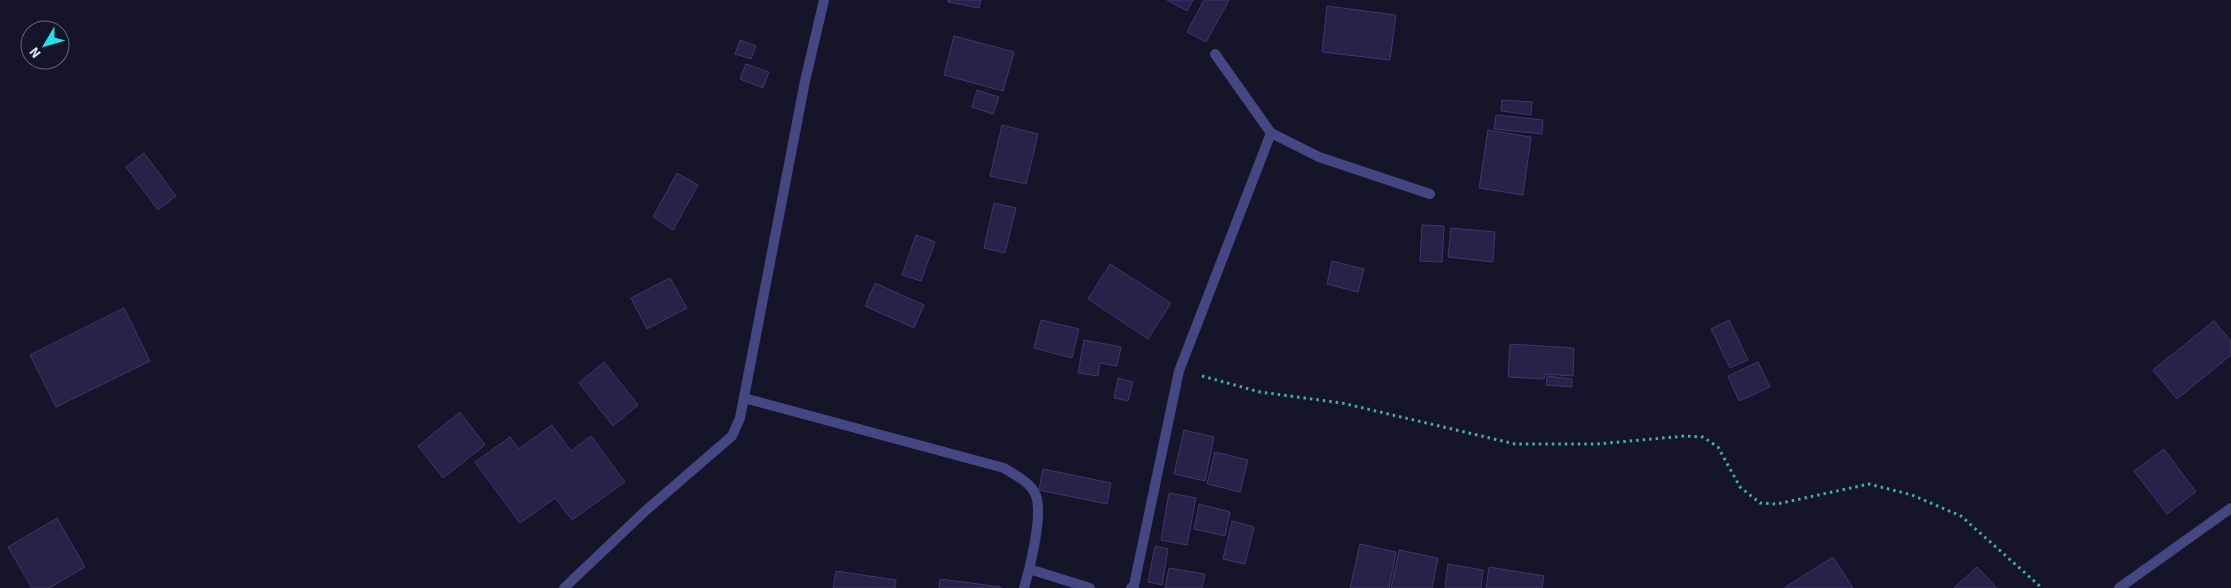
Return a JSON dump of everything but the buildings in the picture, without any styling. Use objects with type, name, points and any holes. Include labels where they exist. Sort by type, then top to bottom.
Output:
[{"type":"street","points":[[564,588],[644,512],[732,436],[740,418],[806,81],[824,0]]},
{"type":"street","points":[[1215,54],[1271,133],[1319,157],[1430,194]]},
{"type":"street","points":[[1131,588],[1134,586],[1179,371],[1271,133]]},
{"type":"street","points":[[744,398],[1004,468],[1022,478],[1036,495],[1038,514],[1024,588]]},
{"type":"street","points":[[2119,588],[2231,508]]},
{"type":"street","points":[[1029,569],[1090,588]]},
{"type":"path","points":[[1179,371],[1260,392],[1342,403],[1515,444],[1597,444],[1685,436],[1703,437],[1718,447],[1740,487],[1760,503],[1777,504],[1869,484],[1912,495],[1961,516],[2042,588]]}]
